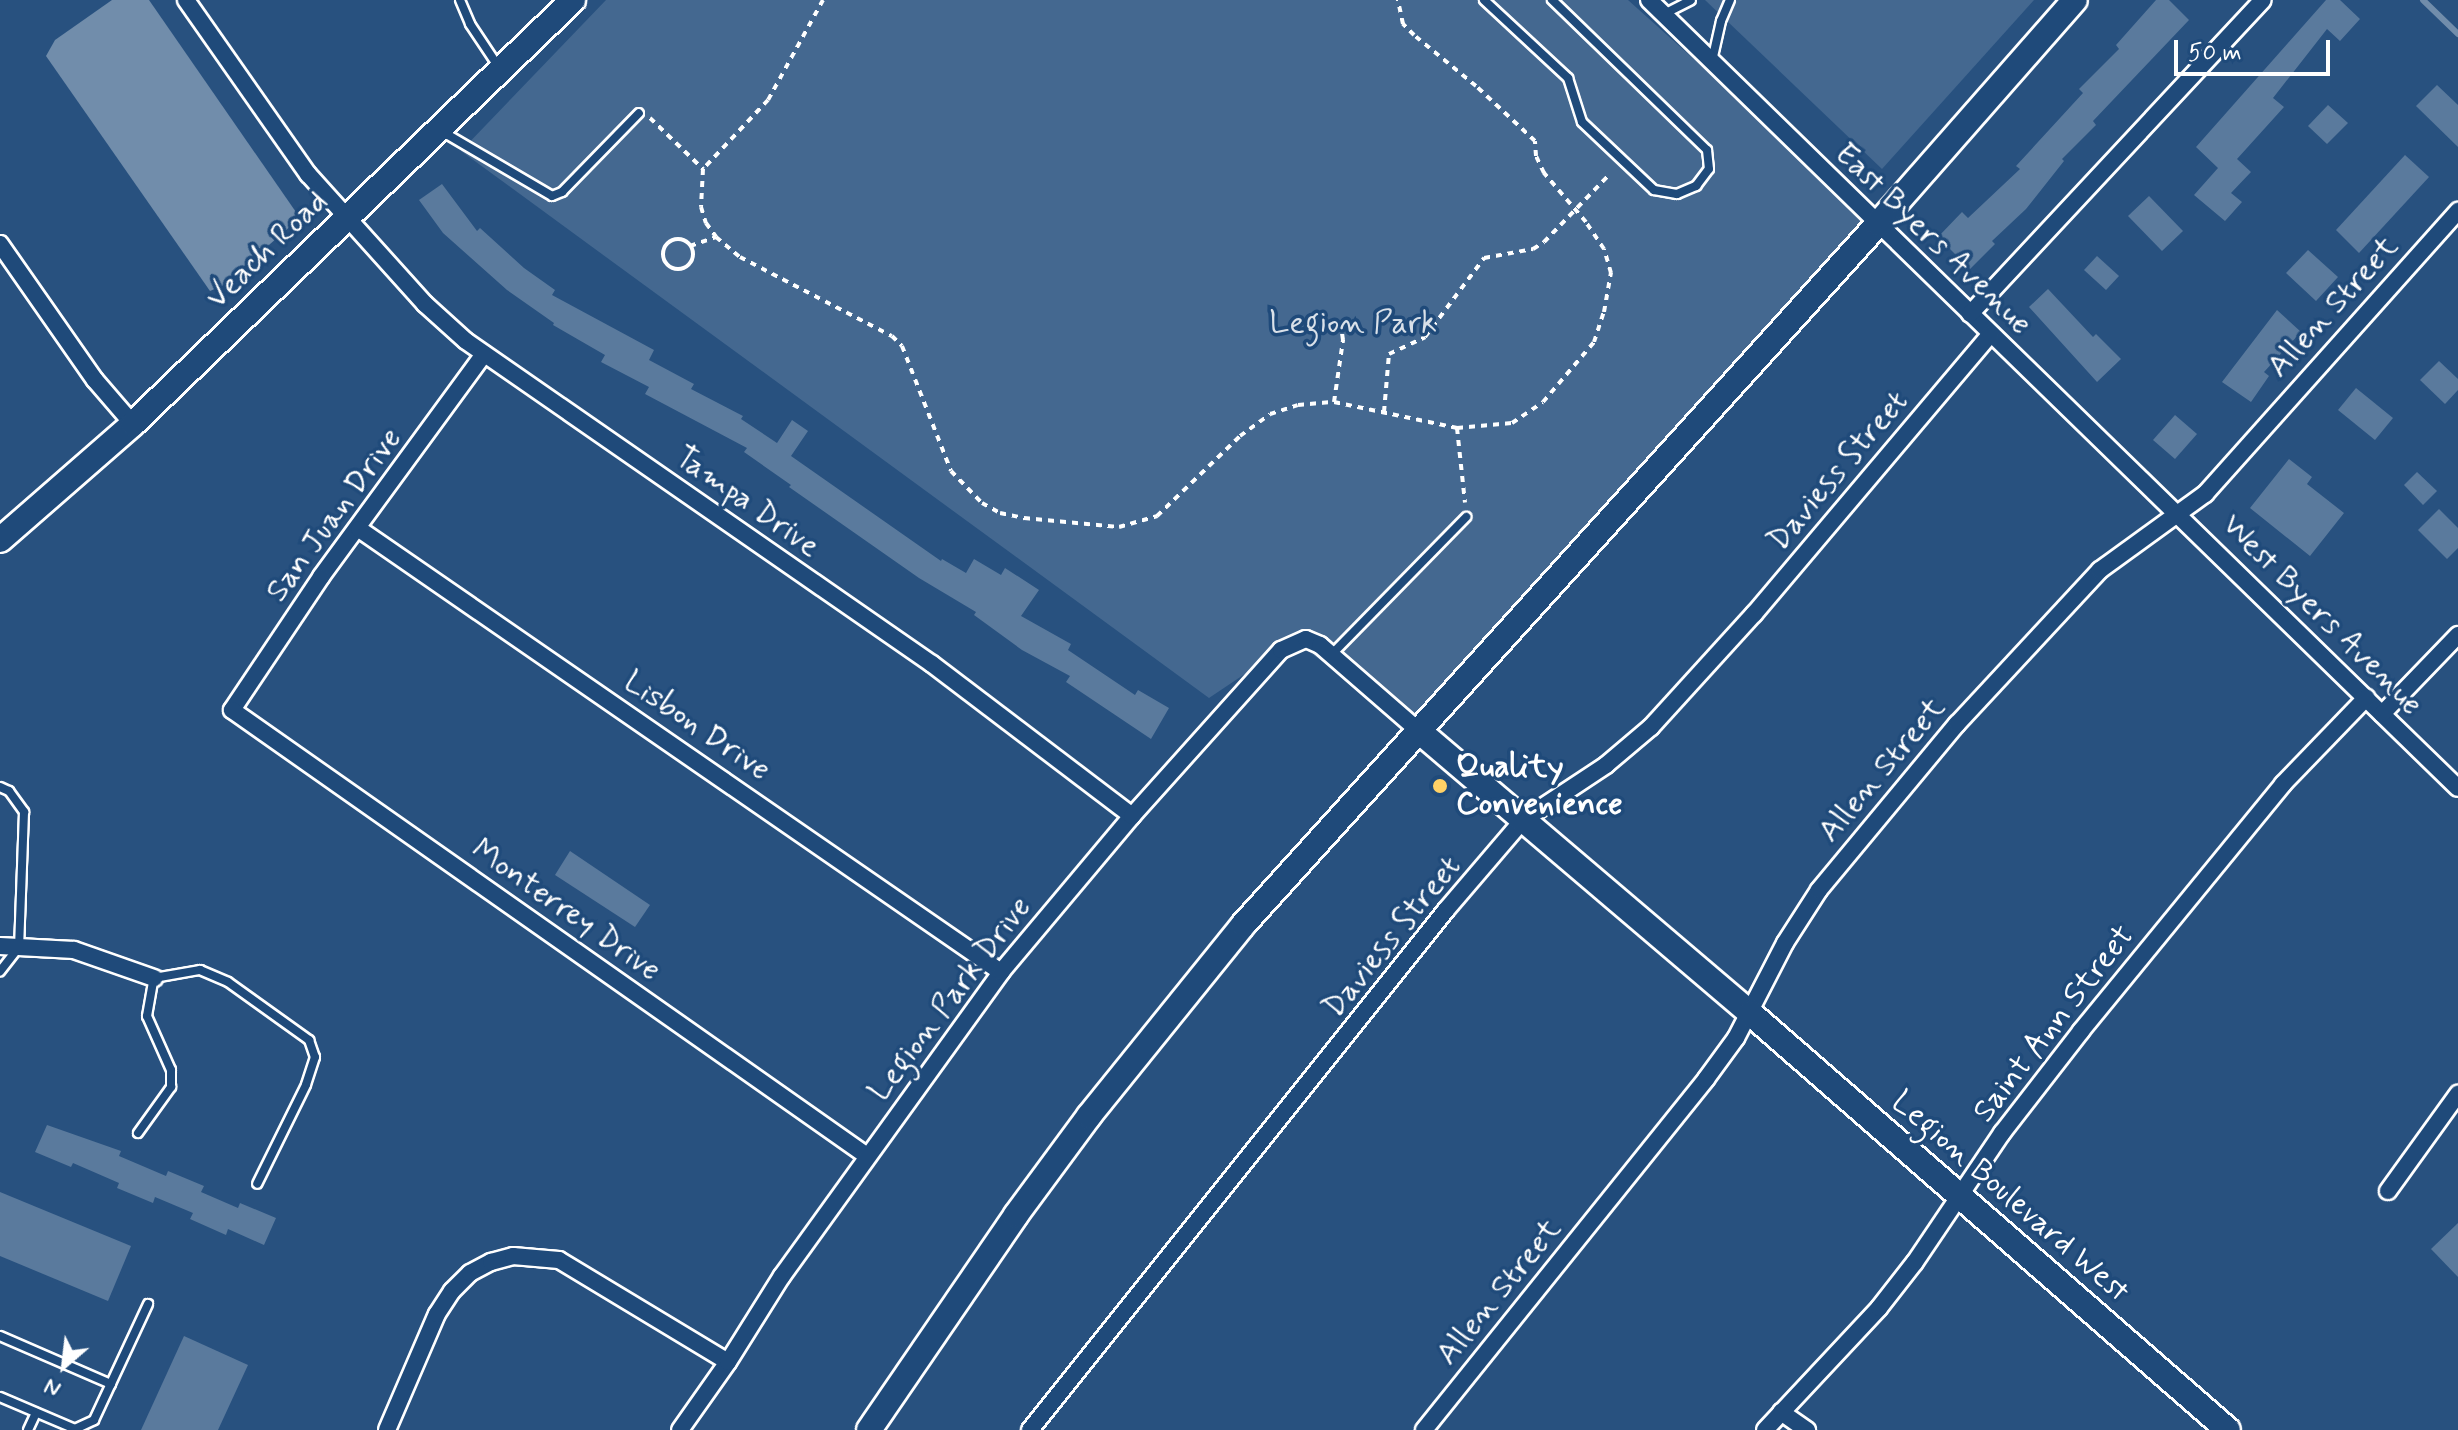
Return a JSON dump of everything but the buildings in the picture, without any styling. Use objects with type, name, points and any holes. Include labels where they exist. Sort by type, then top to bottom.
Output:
[{"type":"street","name":"Tampa Drive","points":[[186,0],[308,174],[345,219],[425,304],[484,354],[932,664],[1132,816]]},
{"type":"street","name":"Veach Road","points":[[0,540],[133,424],[573,0]]},
{"type":"street","name":"East Byers Avenue","points":[[1649,0],[2180,515]]},
{"type":"street","points":[[869,1430],[1016,1215],[1165,1018],[1243,925],[1878,224],[2075,0]]},
{"type":"street","points":[[1970,314],[2263,0]]},
{"type":"street","name":"Allen Street","points":[[1424,1430],[1706,1079],[1750,1013],[1785,943],[1819,890],[1957,724],[2100,570],[2205,494],[2458,211]]},
{"type":"street","points":[[0,244],[95,380],[133,424]]},
{"type":"street","name":"Daviess Street","points":[[1030,1430],[1446,910],[1523,820],[1606,765],[1651,727],[1754,614],[1991,334]]},
{"type":"street","name":"San Juan Drive","points":[[232,710],[321,577],[484,354]]},
{"type":"street","name":"West Byers Avenue","points":[[2180,515],[2458,788]]},
{"type":"street","name":"Lisbon Drive","points":[[359,529],[1001,972]]},
{"type":"street","points":[[2382,714],[2458,635]]},
{"type":"street","name":"Legion Park Drive","points":[[680,1430],[728,1362],[782,1276],[1001,972],[1132,816],[1281,650],[1306,639],[1332,654]]},
{"type":"street","points":[[1332,654],[1420,732]]},
{"type":"street","name":"Saint Ann Street","points":[[1765,1430],[1879,1308],[1961,1196],[2002,1133],[2081,1031],[2283,784],[2366,698]]},
{"type":"street","name":"Monterrey Drive","points":[[232,710],[867,1156]]},
{"type":"street","name":"Legion Boulevard West","points":[[1420,732],[1750,1013],[2228,1430]]},
{"type":"street","points":[[0,946],[74,950],[154,978]]},
{"type":"street","points":[[2388,1191],[2458,1094]]},
{"type":"street","points":[[387,1430],[437,1314],[452,1291],[470,1273],[491,1262],[513,1256],[559,1260],[728,1362]]},
{"type":"street","points":[[1781,1412],[1807,1430]]},
{"type":"lane","points":[[460,0],[470,24],[501,70]]},
{"type":"lane","points":[[1484,0],[1568,78],[1582,122],[1654,190],[1677,194],[1696,186],[1709,169],[1707,150],[1552,0]]},
{"type":"lane","points":[[1663,14],[1691,0]]},
{"type":"lane","points":[[1712,61],[1721,21],[1730,0]]},
{"type":"lane","points":[[439,129],[451,140],[552,196],[562,192],[639,113]]},
{"type":"lane","points":[[1332,654],[1466,517]]},
{"type":"lane","points":[[0,787],[9,791],[24,812],[19,947],[0,971]]},
{"type":"lane","points":[[138,1133],[171,1087],[171,1070],[147,1016],[154,978],[200,970],[228,982],[309,1040],[315,1057],[306,1085],[257,1184]]},
{"type":"lane","points":[[0,1397],[75,1429],[94,1420],[148,1304]]},
{"type":"lane","points":[[0,1336],[111,1384]]},
{"type":"lane","points":[[28,1430],[36,1413]]},
{"type":"path","points":[[823,0],[768,100],[703,169],[701,207],[716,237],[740,257],[892,336],[902,346],[951,471],[965,489],[1000,513],[1119,527],[1157,516],[1254,424],[1298,405],[1334,402],[1457,428],[1489,428],[1527,416],[1566,378],[1594,342],[1604,312],[1611,273],[1604,249],[1586,222],[1574,212],[1544,173],[1536,156],[1535,141],[1403,24],[1398,0]]},
{"type":"path","points":[[639,113],[670,135],[703,169]]},
{"type":"path","points":[[1384,412],[1389,354],[1425,337],[1484,258],[1533,249],[1607,177]]},
{"type":"path","points":[[690,246],[716,237]]},
{"type":"path","points":[[671,240],[684,240],[690,246],[692,258],[686,266],[676,269],[664,261],[664,247],[671,240]]},
{"type":"path","points":[[1334,402],[1343,340],[1340,318]]},
{"type":"path","points":[[1457,428],[1466,517]]},
{"type":"green space","name":"Legion Park","points":[[606,0],[1628,0],[1878,224],[1420,732],[1294,641],[1209,698],[461,151]]},
{"type":"green space","points":[[1705,0],[2034,0],[1882,169]]},
{"type":"shaded area","points":[[112,0],[149,0],[298,215],[293,224],[222,286],[210,291],[46,56],[55,40]]},
{"type":"waterway","points":[[2423,0],[2458,34]]},
{"type":"place","name":"Quality Convenience","points":[[1440,786]]}]
